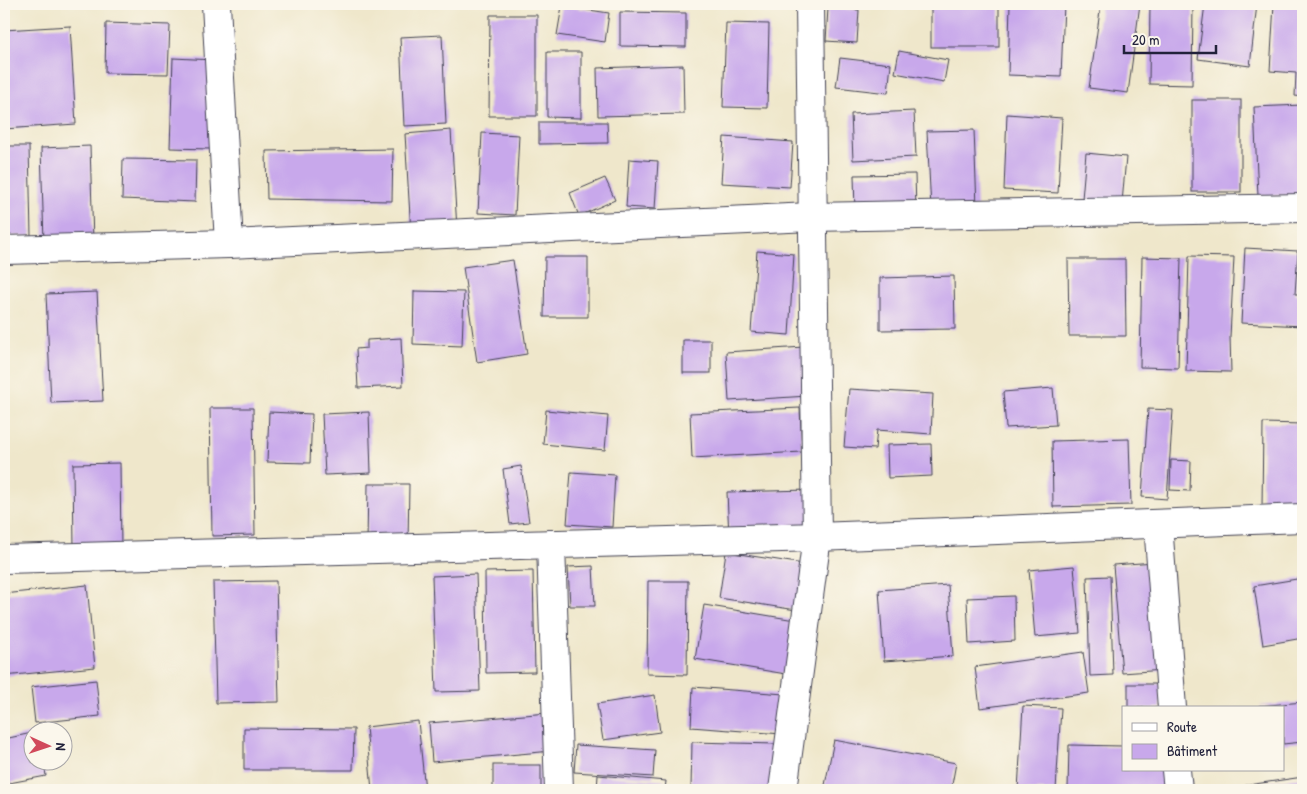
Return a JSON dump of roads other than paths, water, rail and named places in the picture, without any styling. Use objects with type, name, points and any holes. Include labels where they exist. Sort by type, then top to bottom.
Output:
[{"type":"street","points":[[216,4],[228,244]]},
{"type":"street","points":[[783,790],[817,537],[811,217],[810,4]]},
{"type":"street","points":[[4,250],[228,244],[811,217],[1303,208]]},
{"type":"street","points":[[4,559],[817,537],[1303,518]]},
{"type":"street","points":[[1158,524],[1172,706]]},
{"type":"street","points":[[551,544],[559,790]]},
{"type":"street","points":[[1176,772],[1178,790]]}]
